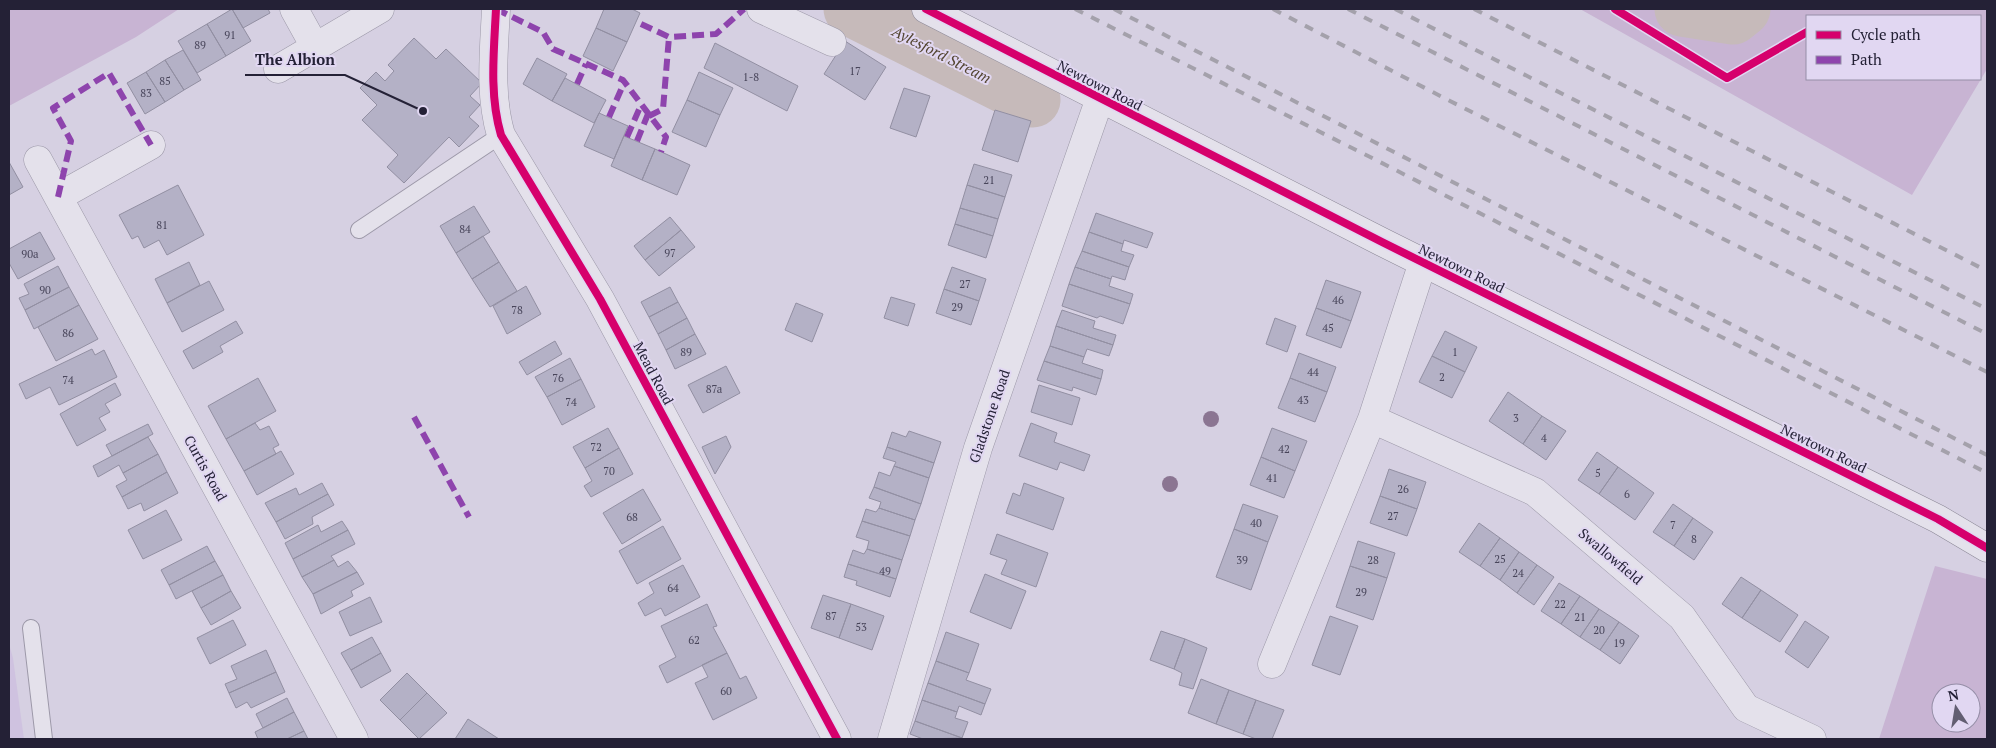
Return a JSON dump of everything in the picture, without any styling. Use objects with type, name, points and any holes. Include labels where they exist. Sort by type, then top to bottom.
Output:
[{"type":"street","points":[[294,9],[315,47]]},
{"type":"street","points":[[278,69],[380,9]]},
{"type":"street","name":"Mead Road","points":[[496,9],[493,72],[498,124],[501,135],[600,299],[837,739]]},
{"type":"street","points":[[761,9],[832,42]]},
{"type":"street","name":"Newtown Road","points":[[926,9],[1423,262],[1929,515],[1987,548]]},
{"type":"street","name":"Gladstone Road","points":[[892,739],[978,448],[1092,94]]},
{"type":"street","points":[[58,197],[151,144]]},
{"type":"street","name":"Curtis Road","points":[[38,160],[354,739]]},
{"type":"street","points":[[1272,664],[1372,419],[1423,262]]},
{"type":"street","name":"Swallowfield","points":[[1372,419],[1535,492],[1682,617],[1746,708],[1812,739]]},
{"type":"lane","points":[[358,230],[501,135]]},
{"type":"lane","points":[[31,628],[44,739]]},
{"type":"shaded area","points":[[9,9],[179,9],[136,37],[9,106]]},
{"type":"shaded area","points":[[1580,9],[1987,9],[1987,69],[1981,79],[1981,15],[1806,15],[1806,80],[1980,80],[1912,195]]},
{"type":"shaded area","points":[[1935,566],[1987,579],[1987,739],[1879,739]]},
{"type":"shaded area","points":[[9,644],[13,658],[24,739],[9,739]]},
{"type":"building","points":[[232,9],[268,9],[270,13],[243,28]]},
{"type":"building","points":[[232,9],[251,41],[226,56],[207,24]]},
{"type":"building","points":[[604,9],[632,9],[640,13],[627,42],[596,28]]},
{"type":"building","points":[[207,24],[226,56],[197,73],[178,41]]},
{"type":"building","points":[[596,28],[627,42],[613,71],[583,56]]},
{"type":"building","points":[[414,38],[436,59],[446,49],[482,83],[470,96],[480,105],[469,117],[479,126],[459,147],[449,137],[404,183],[387,167],[398,155],[362,120],[377,105],[360,88],[376,72],[385,81],[394,71],[388,65]]},
{"type":"building","points":[[845,41],[886,67],[865,100],[824,74]]},
{"type":"building","points":[[715,43],[798,86],[787,111],[704,68]]},
{"type":"building","points":[[183,50],[201,80],[184,90],[165,60]]},
{"type":"building","points":[[537,58],[567,74],[552,101],[523,84]]},
{"type":"building","points":[[165,60],[184,90],[165,102],[146,72]]},
{"type":"building","points":[[146,72],[165,102],[145,114],[127,83]]},
{"type":"building","points":[[699,72],[733,88],[720,115],[687,100]]},
{"type":"building","points":[[565,78],[606,100],[594,123],[552,101]]},
{"type":"building","points":[[904,88],[930,96],[916,137],[890,128]]},
{"type":"building","points":[[687,100],[720,115],[706,147],[672,132]]},
{"type":"building","points":[[995,110],[1031,121],[1018,162],[982,150]]},
{"type":"building","points":[[599,113],[628,126],[614,159],[584,146]]},
{"type":"building","points":[[624,136],[655,149],[642,180],[611,166]]},
{"type":"building","points":[[655,149],[690,165],[677,195],[642,180]]},
{"type":"building","points":[[9,162],[23,187],[9,195]]},
{"type":"building","points":[[974,164],[1012,175],[1005,197],[967,185]]},
{"type":"building","points":[[178,185],[204,235],[167,255],[159,240],[144,248],[138,236],[132,239],[119,215]]},
{"type":"building","points":[[967,185],[1005,197],[998,219],[960,208]]},
{"type":"building","points":[[474,206],[490,232],[456,253],[440,226]]},
{"type":"building","points":[[960,208],[998,219],[993,236],[955,224]]},
{"type":"building","points":[[1096,213],[1153,233],[1147,248],[1124,240],[1123,244],[1089,232]]},
{"type":"building","points":[[670,217],[681,230],[645,260],[634,246]]},
{"type":"building","points":[[955,224],[993,236],[986,258],[948,245]]},
{"type":"building","points":[[681,230],[695,247],[659,276],[645,260]]},
{"type":"building","points":[[40,232],[55,259],[18,279],[9,263],[9,249]]},
{"type":"building","points":[[1089,232],[1123,244],[1121,251],[1134,255],[1129,267],[1082,251]]},
{"type":"building","points":[[483,236],[499,262],[472,279],[456,253]]},
{"type":"building","points":[[1082,251],[1129,267],[1125,280],[1112,276],[1111,279],[1075,267]]},
{"type":"building","points":[[189,262],[200,285],[167,303],[155,279]]},
{"type":"building","points":[[499,262],[517,291],[490,307],[472,279]]},
{"type":"building","points":[[58,266],[69,287],[25,310],[19,298],[29,294],[24,284]]},
{"type":"building","points":[[952,267],[986,279],[979,301],[944,289]]},
{"type":"building","points":[[1075,267],[1111,279],[1109,286],[1133,294],[1130,304],[1069,284]]},
{"type":"building","points":[[1326,280],[1361,292],[1351,321],[1316,308]]},
{"type":"building","points":[[209,281],[224,310],[182,332],[167,303]]},
{"type":"building","points":[[1069,284],[1130,304],[1123,324],[1100,316],[1097,318],[1062,306]]},
{"type":"building","points":[[526,286],[541,314],[507,334],[493,306]]},
{"type":"building","points":[[69,287],[79,305],[34,329],[25,310]]},
{"type":"building","points":[[670,287],[678,302],[649,317],[641,302]]},
{"type":"building","points":[[944,289],[979,301],[971,325],[936,313]]},
{"type":"building","points":[[891,297],[915,304],[908,326],[884,318]]},
{"type":"building","points":[[678,302],[687,318],[658,334],[649,317]]},
{"type":"building","points":[[796,303],[823,314],[812,342],[785,330]]},
{"type":"building","points":[[79,305],[98,339],[56,361],[38,327]]},
{"type":"building","points":[[1316,308],[1351,321],[1341,348],[1306,335]]},
{"type":"building","points":[[1062,310],[1095,321],[1093,328],[1116,335],[1113,345],[1056,326]]},
{"type":"building","points":[[687,318],[695,334],[666,350],[658,334]]},
{"type":"building","points":[[1275,318],[1296,326],[1287,352],[1266,344]]},
{"type":"building","points":[[236,321],[243,333],[220,346],[223,352],[193,369],[183,351]]},
{"type":"building","points":[[1056,326],[1113,345],[1109,356],[1087,349],[1084,357],[1050,346]]},
{"type":"building","points":[[1445,331],[1477,347],[1465,372],[1432,356]]},
{"type":"building","points":[[695,334],[706,354],[675,369],[666,350]]},
{"type":"building","points":[[555,341],[562,354],[527,375],[519,362]]},
{"type":"building","points":[[1050,346],[1084,357],[1082,363],[1103,370],[1101,379],[1044,361]]},
{"type":"building","points":[[92,349],[95,355],[104,350],[117,377],[59,405],[50,387],[26,399],[19,384]]},
{"type":"building","points":[[1299,353],[1336,367],[1327,392],[1290,378]]},
{"type":"building","points":[[1432,356],[1465,372],[1452,398],[1419,382]]},
{"type":"building","points":[[570,358],[581,379],[547,397],[535,377]]},
{"type":"building","points":[[1044,361],[1101,379],[1096,395],[1073,387],[1072,391],[1037,380]]},
{"type":"building","points":[[726,366],[740,393],[703,413],[688,385]]},
{"type":"building","points":[[258,378],[276,411],[226,439],[208,406]]},
{"type":"building","points":[[1290,378],[1327,392],[1315,422],[1278,408]]},
{"type":"building","points":[[581,379],[595,407],[562,425],[547,397]]},
{"type":"building","points":[[115,383],[121,395],[105,404],[110,412],[99,418],[106,430],[77,446],[60,414]]},
{"type":"building","points":[[1039,385],[1080,398],[1072,425],[1031,412]]},
{"type":"building","points":[[1508,392],[1542,416],[1523,444],[1489,421]]},
{"type":"building","points":[[1542,416],[1566,431],[1546,460],[1523,444]]},
{"type":"building","points":[[255,423],[260,430],[269,426],[279,445],[273,448],[276,454],[244,471],[226,439]]},
{"type":"building","points":[[1031,423],[1057,433],[1054,442],[1090,455],[1084,471],[1060,462],[1057,470],[1019,456]]},
{"type":"building","points":[[148,424],[153,434],[112,456],[106,445]]},
{"type":"building","points":[[608,428],[619,448],[585,468],[573,447]]},
{"type":"building","points":[[1272,428],[1307,441],[1295,471],[1261,457]]},
{"type":"building","points":[[909,431],[941,442],[934,463],[887,447],[892,432],[906,437]]},
{"type":"building","points":[[726,436],[731,447],[715,474],[702,447]]},
{"type":"building","points":[[148,437],[158,454],[123,473],[119,465],[98,477],[93,466]]},
{"type":"building","points":[[887,447],[934,463],[929,478],[894,466],[896,462],[883,458]]},
{"type":"building","points":[[619,448],[633,474],[591,497],[584,486],[592,481],[585,468]]},
{"type":"building","points":[[281,451],[294,474],[257,495],[244,471]]},
{"type":"building","points":[[1597,452],[1618,467],[1599,494],[1578,480]]},
{"type":"building","points":[[158,454],[167,472],[122,497],[116,486],[127,480],[123,473]]},
{"type":"building","points":[[1261,457],[1295,471],[1284,498],[1250,485]]},
{"type":"building","points":[[894,466],[929,478],[921,504],[874,487],[879,472],[890,476]]},
{"type":"building","points":[[1618,467],[1654,493],[1635,520],[1599,494]]},
{"type":"building","points":[[1389,469],[1426,482],[1417,509],[1380,496]]},
{"type":"building","points":[[167,472],[178,493],[144,511],[141,503],[128,509],[122,497]]},
{"type":"building","points":[[322,483],[328,494],[276,522],[265,503],[296,488],[299,495]]},
{"type":"building","points":[[1024,483],[1064,498],[1053,530],[1006,513],[1013,493],[1020,496]]},
{"type":"building","points":[[874,487],[921,504],[915,520],[879,508],[881,502],[869,498]]},
{"type":"building","points":[[643,489],[661,520],[622,544],[603,513]]},
{"type":"building","points":[[328,494],[334,505],[312,517],[313,524],[285,539],[276,522]]},
{"type":"building","points":[[1380,496],[1417,509],[1407,536],[1370,523]]},
{"type":"building","points":[[1243,504],[1278,516],[1268,542],[1234,529]]},
{"type":"building","points":[[1673,504],[1693,518],[1674,546],[1653,532]]},
{"type":"building","points":[[879,508],[915,520],[910,536],[862,521],[866,509],[876,512]]},
{"type":"building","points":[[166,510],[182,540],[143,559],[128,530]]},
{"type":"building","points":[[1693,518],[1713,532],[1694,560],[1674,546]]},
{"type":"building","points":[[342,521],[348,530],[293,559],[285,543],[318,525],[321,532]]},
{"type":"building","points":[[862,521],[910,536],[902,560],[867,549],[869,541],[856,537]]},
{"type":"building","points":[[1479,523],[1500,538],[1480,566],[1459,552]]},
{"type":"building","points":[[663,526],[681,559],[637,584],[619,551]]},
{"type":"building","points":[[1234,529],[1268,542],[1251,590],[1216,577]]},
{"type":"building","points":[[348,530],[355,544],[331,556],[334,560],[302,577],[293,559]]},
{"type":"building","points":[[997,534],[1048,553],[1036,587],[1001,574],[1007,560],[990,554]]},
{"type":"building","points":[[1500,538],[1519,552],[1500,580],[1480,566]]},
{"type":"building","points":[[1358,541],[1395,553],[1387,578],[1350,566]]},
{"type":"building","points":[[207,546],[215,561],[169,585],[161,570]]},
{"type":"building","points":[[867,549],[902,560],[896,579],[848,564],[853,550],[864,554]]},
{"type":"building","points":[[1519,552],[1537,565],[1517,593],[1500,580]]},
{"type":"building","points":[[334,560],[338,567],[348,561],[357,572],[313,594],[302,577]]},
{"type":"building","points":[[215,561],[223,575],[176,599],[169,585]]},
{"type":"building","points":[[848,564],[896,579],[890,597],[856,585],[857,581],[844,577]]},
{"type":"building","points":[[683,565],[700,597],[665,616],[661,608],[645,616],[638,603],[654,593],[649,583]]},
{"type":"building","points":[[1537,565],[1554,577],[1534,605],[1517,593]]},
{"type":"building","points":[[1350,566],[1387,578],[1373,620],[1336,607]]},
{"type":"building","points":[[357,572],[364,584],[351,591],[353,596],[321,614],[313,594]]},
{"type":"building","points":[[985,574],[1026,591],[1011,629],[970,612]]},
{"type":"building","points":[[223,575],[231,591],[201,608],[192,591]]},
{"type":"building","points":[[1741,577],[1761,590],[1742,618],[1722,604]]},
{"type":"building","points":[[1559,583],[1580,596],[1561,624],[1541,611]]},
{"type":"building","points":[[1761,590],[1798,615],[1780,642],[1742,618]]},
{"type":"building","points":[[231,591],[241,608],[211,625],[201,608]]},
{"type":"building","points":[[823,595],[851,604],[839,638],[811,628]]},
{"type":"building","points":[[1580,596],[1599,609],[1580,637],[1561,624]]},
{"type":"building","points":[[370,597],[382,622],[350,636],[339,612]]},
{"type":"building","points":[[707,604],[717,626],[713,627],[727,653],[667,683],[659,666],[676,657],[661,626]]},
{"type":"building","points":[[851,604],[884,616],[872,650],[839,638]]},
{"type":"building","points":[[1599,609],[1619,622],[1600,650],[1580,637]]},
{"type":"building","points":[[1330,616],[1358,626],[1340,675],[1312,665]]},
{"type":"building","points":[[233,620],[246,645],[210,664],[197,638]]},
{"type":"building","points":[[1805,621],[1829,637],[1808,668],[1785,652]]},
{"type":"building","points":[[1619,622],[1639,636],[1620,664],[1600,650]]},
{"type":"building","points":[[1161,631],[1185,639],[1174,669],[1150,660]]},
{"type":"building","points":[[946,632],[979,644],[969,673],[936,661]]},
{"type":"building","points":[[372,637],[381,653],[351,670],[341,653]]},
{"type":"building","points":[[1185,639],[1207,648],[1193,689],[1179,685],[1182,673],[1174,669]]},
{"type":"building","points":[[266,650],[276,672],[229,693],[225,684],[237,679],[231,666]]},
{"type":"building","points":[[381,653],[391,671],[361,688],[351,670]]},
{"type":"building","points":[[727,653],[740,679],[746,676],[757,698],[713,720],[695,683],[708,677],[702,665]]},
{"type":"building","points":[[936,661],[969,673],[966,680],[991,689],[985,704],[928,683]]},
{"type":"building","points":[[276,672],[285,692],[251,708],[247,702],[236,708],[229,693]]},
{"type":"building","points":[[407,673],[427,693],[400,720],[380,700]]},
{"type":"building","points":[[1201,679],[1229,690],[1216,724],[1188,713]]},
{"type":"building","points":[[928,683],[985,704],[981,715],[959,706],[957,712],[922,700]]},
{"type":"building","points":[[1229,690],[1256,700],[1243,734],[1216,724]]},
{"type":"building","points":[[427,693],[447,713],[419,739],[400,720]]},
{"type":"building","points":[[287,698],[294,712],[263,728],[256,714]]},
{"type":"building","points":[[922,700],[957,712],[955,718],[968,722],[962,738],[915,721]]},
{"type":"building","points":[[1256,700],[1284,710],[1272,739],[1256,739],[1243,734]]},
{"type":"building","points":[[294,712],[304,731],[287,739],[258,739],[255,732]]},
{"type":"building","points":[[468,719],[499,739],[455,739]]},
{"type":"building","points":[[915,721],[962,738],[923,739],[910,734]]},
{"type":"building","points":[[304,731],[308,739],[287,739]]},
{"type":"waterway","name":"Aylesford Stream","points":[[851,9],[1033,100]]},
{"type":"waterway","name":"Aylesford Stream","points":[[1682,9],[1733,17],[1743,9]]},
{"type":"railway","points":[[1075,9],[1378,161],[1987,473]]},
{"type":"railway","points":[[1114,9],[1987,455]]},
{"type":"railway","points":[[1273,9],[1450,101],[1987,372]]},
{"type":"railway","points":[[1348,9],[1987,334]]},
{"type":"railway","points":[[1395,9],[1987,309]]},
{"type":"railway","points":[[1474,9],[1987,271]]},
{"type":"marked path","points":[[496,9],[543,32],[553,49],[623,80],[666,137],[661,152]]},
{"type":"marked path","points":[[641,24],[669,37],[716,34],[744,9]]},
{"type":"marked path","points":[[649,116],[663,109],[669,37]]},
{"type":"marked path","points":[[577,84],[586,64]]},
{"type":"marked path","points":[[58,197],[71,141],[53,108],[109,73],[151,145]]},
{"type":"marked path","points":[[609,117],[624,83]]},
{"type":"marked path","points":[[627,137],[641,105]]},
{"type":"marked path","points":[[637,141],[648,114]]},
{"type":"marked path","points":[[414,417],[469,517]]},
{"type":"cycle path","points":[[496,9],[494,88],[497,120],[501,135],[600,299],[837,739]]},
{"type":"cycle path","points":[[926,9],[1382,242],[1938,519],[1987,548]]},
{"type":"cycle path","points":[[1615,9],[1727,78],[1806,33]]},
{"type":"place","name":"The Albion","points":[[423,111]]}]
